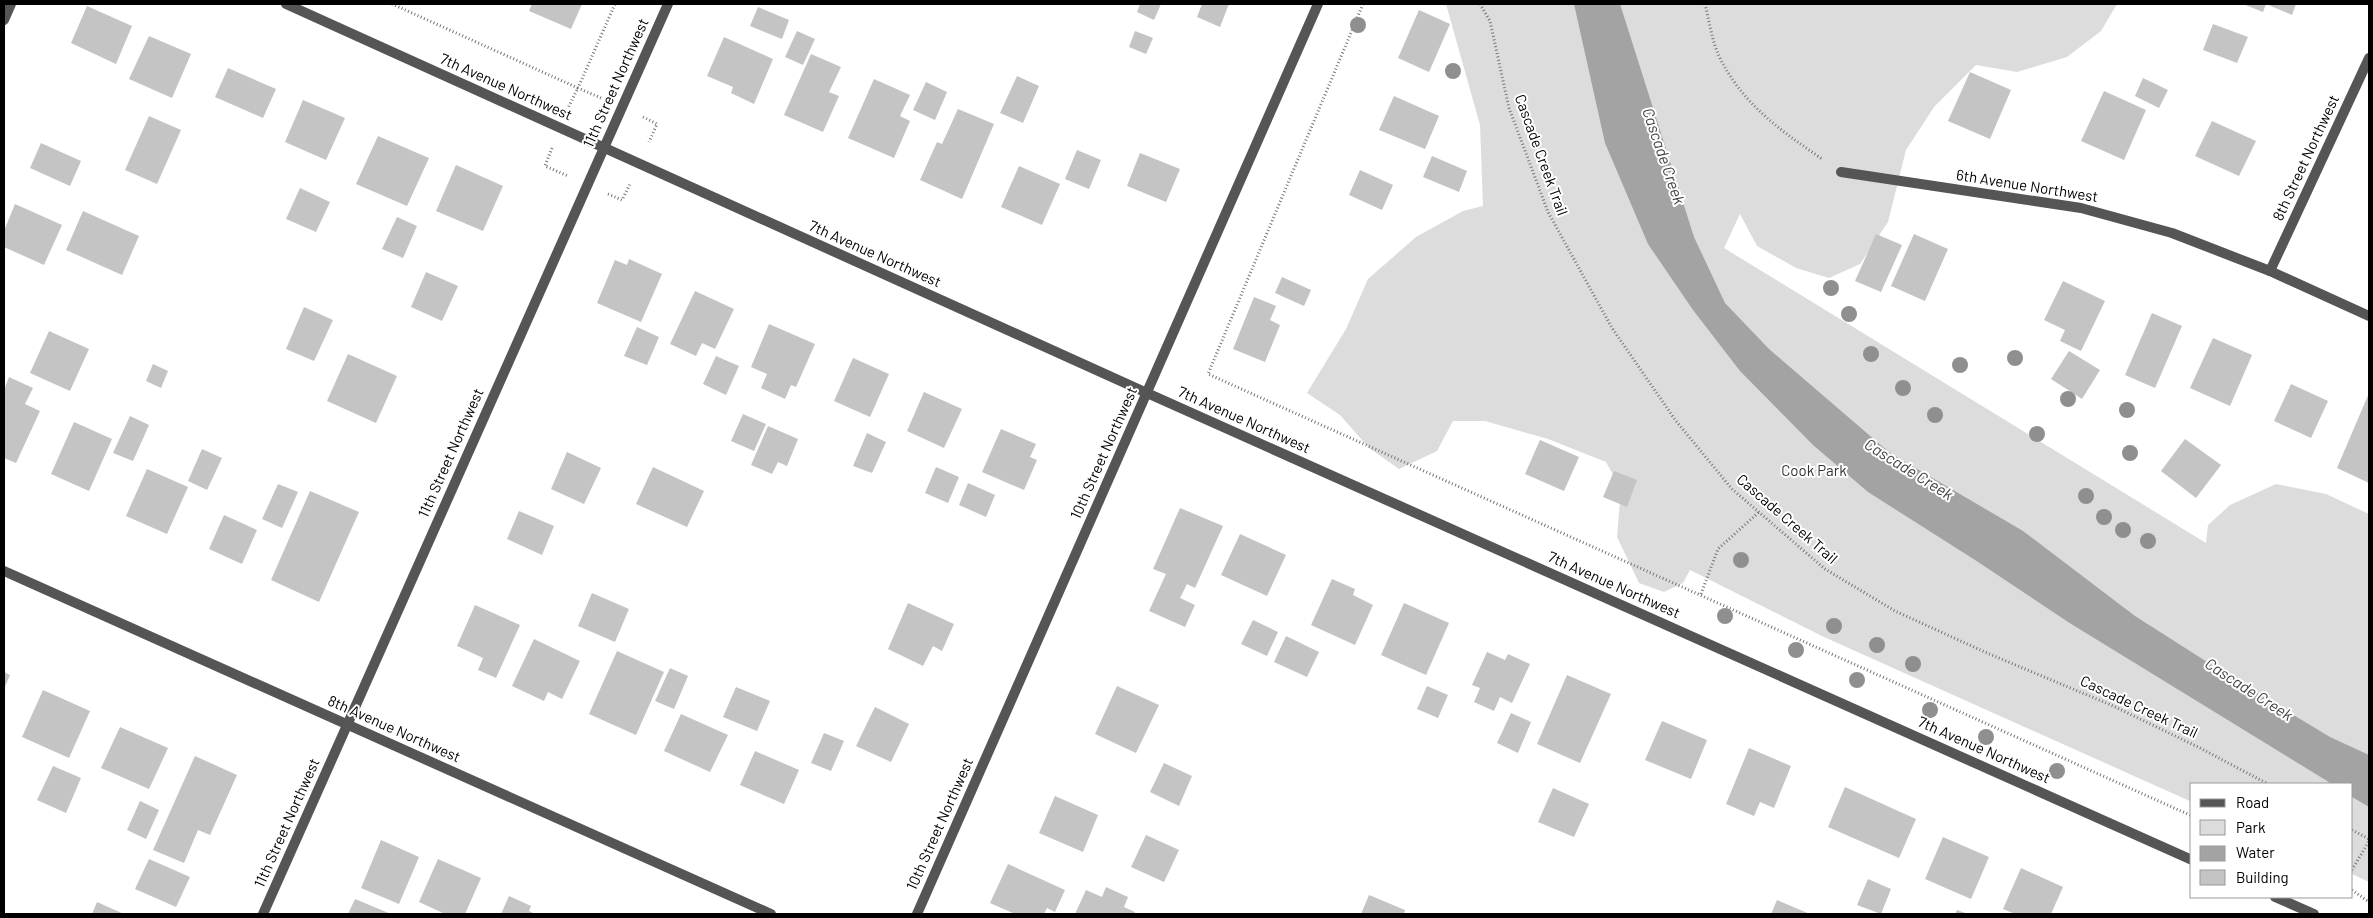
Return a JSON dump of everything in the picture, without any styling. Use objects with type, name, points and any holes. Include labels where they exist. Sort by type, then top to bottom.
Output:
[{"type":"street","points":[[4,20],[11,4]]},
{"type":"street","name":"7th Avenue Northwest","points":[[286,4],[1147,393],[2190,859]]},
{"type":"street","name":"11th Street Northwest","points":[[263,914],[668,4]]},
{"type":"street","name":"10th Street Northwest","points":[[917,914],[1318,4]]},
{"type":"street","name":"8th Street Northwest","points":[[2270,271],[2369,58]]},
{"type":"street","name":"6th Avenue Northwest","points":[[1842,172],[2081,208],[2172,233],[2270,271],[2369,316]]},
{"type":"street","name":"8th Avenue Northwest","points":[[4,571],[771,914]]},
{"type":"street","points":[[2277,898],[2314,914]]},
{"type":"path","points":[[578,88],[616,4]]},
{"type":"path","points":[[1363,4],[1208,374],[2190,815]]},
{"type":"path","name":"Cascade Creek Trail","points":[[1480,4],[1490,21],[1509,108],[1552,220],[1612,328],[1676,421],[1732,489],[1825,569],[1895,611],[1987,653],[2111,705],[2200,748],[2266,783]]},
{"type":"path","points":[[1705,4],[1719,56],[1750,104],[1781,130],[1842,172]]},
{"type":"path","points":[[1701,594],[1718,549],[1759,512]]},
{"type":"path","points":[[2353,831],[2369,840],[2353,868]]},
{"type":"path","points":[[2353,891],[2369,902]]},
{"type":"green space","name":"Cook Park","points":[[1446,4],[2117,4],[2101,31],[2067,57],[2017,72],[1976,65],[1934,107],[1906,150],[1888,222],[1860,264],[1829,278],[1796,268],[1757,246],[1740,214],[1724,248],[2206,543],[2208,525],[2230,505],[2276,484],[2326,494],[2369,514],[2369,882],[2353,874],[2353,783],[2190,783],[2190,801],[1824,637],[1690,570],[1683,583],[1664,592],[1639,583],[1617,537],[1621,489],[1606,462],[1548,439],[1485,421],[1453,421],[1437,451],[1399,469],[1369,448],[1340,415],[1307,393],[1346,329],[1368,279],[1416,237],[1463,211],[1483,206],[1480,125]]},
{"type":"water","name":"Cascade Creek","points":[[1574,4],[1620,4],[1694,237],[1725,303],[1769,349],[1890,453],[2023,531],[2135,616],[2237,681],[2330,737],[2369,755],[2369,807],[2353,798],[2353,783],[2330,783],[2068,622],[1868,492],[1813,445],[1740,371],[1693,310],[1648,244],[1605,143]]},
{"type":"building","points":[[532,4],[582,4],[571,29],[529,11]]},
{"type":"building","points":[[1140,4],[1161,4],[1154,20],[1137,12]]},
{"type":"building","points":[[1202,4],[1229,4],[1220,27],[1197,17]]},
{"type":"building","points":[[2243,4],[2266,4],[2263,12]]},
{"type":"building","points":[[2266,4],[2296,4],[2292,15]]},
{"type":"building","points":[[87,6],[132,26],[116,64],[71,43]]},
{"type":"building","points":[[758,7],[789,20],[782,39],[750,26]]},
{"type":"building","points":[[1419,10],[1450,24],[1429,72],[1398,58]]},
{"type":"building","points":[[2213,24],[2248,37],[2237,63],[2203,50]]},
{"type":"building","points":[[797,31],[815,39],[803,65],[785,57]]},
{"type":"building","points":[[1135,31],[1153,38],[1146,54],[1129,47]]},
{"type":"building","points":[[149,36],[191,54],[172,98],[129,79]]},
{"type":"building","points":[[724,37],[773,59],[754,104],[731,93],[733,87],[707,76]]},
{"type":"building","points":[[811,54],[841,67],[829,92],[839,96],[823,132],[784,115]]},
{"type":"building","points":[[228,68],[276,89],[263,118],[215,97]]},
{"type":"building","points":[[1970,72],[2011,90],[1990,139],[1948,121]]},
{"type":"building","points":[[1017,76],[1039,86],[1023,123],[1000,113]]},
{"type":"building","points":[[2143,78],[2168,90],[2159,108],[2135,96]]},
{"type":"building","points":[[874,79],[910,95],[900,116],[910,121],[894,158],[848,138]]},
{"type":"building","points":[[926,82],[947,92],[935,120],[913,110]]},
{"type":"building","points":[[2104,91],[2146,110],[2124,160],[2081,141]]},
{"type":"building","points":[[1394,96],[1439,116],[1425,149],[1379,130]]},
{"type":"building","points":[[303,100],[345,118],[326,160],[285,142]]},
{"type":"building","points":[[958,109],[994,124],[962,199],[920,180],[937,142],[942,144]]},
{"type":"building","points":[[149,116],[181,130],[157,184],[125,170]]},
{"type":"building","points":[[2212,121],[2256,141],[2239,176],[2195,156]]},
{"type":"building","points":[[378,136],[429,158],[407,206],[356,184]]},
{"type":"building","points":[[41,143],[81,161],[70,186],[30,168]]},
{"type":"building","points":[[1077,150],[1101,160],[1089,189],[1065,179]]},
{"type":"building","points":[[1140,153],[1180,169],[1166,202],[1127,186]]},
{"type":"building","points":[[1432,156],[1467,171],[1459,192],[1423,177]]},
{"type":"building","points":[[456,165],[503,186],[483,231],[436,211]]},
{"type":"building","points":[[1019,166],[1060,184],[1042,225],[1001,207]]},
{"type":"building","points":[[1360,170],[1393,185],[1382,210],[1349,195]]},
{"type":"building","points":[[300,188],[330,202],[316,232],[286,219]]},
{"type":"building","points":[[15,204],[62,225],[44,265],[4,247],[4,231]]},
{"type":"building","points":[[83,211],[139,236],[122,275],[66,250]]},
{"type":"building","points":[[397,217],[417,226],[403,258],[382,249]]},
{"type":"building","points":[[1876,234],[1902,245],[1881,292],[1855,281]]},
{"type":"building","points":[[1914,234],[1948,249],[1925,301],[1891,286]]},
{"type":"building","points":[[629,259],[662,274],[641,322],[597,303],[615,260],[627,265]]},
{"type":"building","points":[[426,272],[458,286],[442,321],[411,307]]},
{"type":"building","points":[[1282,277],[1311,290],[1304,306],[1275,293]]},
{"type":"building","points":[[2063,281],[2105,301],[2081,351],[2060,341],[2065,330],[2044,320]]},
{"type":"building","points":[[695,291],[734,309],[715,349],[702,343],[696,356],[670,344]]},
{"type":"building","points":[[1254,297],[1276,306],[1270,320],[1280,325],[1265,362],[1233,349]]},
{"type":"building","points":[[304,307],[333,320],[314,361],[286,349]]},
{"type":"building","points":[[2152,313],[2182,326],[2155,388],[2125,375]]},
{"type":"building","points":[[769,324],[815,344],[796,387],[791,385],[785,399],[761,388],[767,374],[751,367]]},
{"type":"building","points":[[637,327],[659,337],[647,365],[624,356]]},
{"type":"building","points":[[49,331],[89,349],[70,391],[30,373]]},
{"type":"building","points":[[2213,338],[2252,355],[2230,406],[2190,388]]},
{"type":"building","points":[[2069,351],[2100,370],[2082,399],[2051,379]]},
{"type":"building","points":[[348,354],[397,376],[376,423],[327,401]]},
{"type":"building","points":[[716,356],[739,366],[726,395],[703,384]]},
{"type":"building","points":[[853,358],[889,374],[870,417],[834,401]]},
{"type":"building","points":[[153,364],[168,371],[161,388],[146,381]]},
{"type":"building","points":[[9,377],[33,388],[25,404],[40,411],[16,463],[4,458],[4,390]]},
{"type":"building","points":[[2291,384],[2328,401],[2311,438],[2274,421]]},
{"type":"building","points":[[924,392],[962,409],[944,448],[907,431]]},
{"type":"building","points":[[2369,393],[2369,483],[2337,468]]},
{"type":"building","points":[[743,414],[766,424],[754,451],[731,441]]},
{"type":"building","points":[[130,416],[149,425],[133,461],[113,453]]},
{"type":"building","points":[[74,422],[112,439],[89,491],[51,474]]},
{"type":"building","points":[[768,426],[798,439],[787,466],[778,462],[772,474],[751,465]]},
{"type":"building","points":[[1001,429],[1036,444],[1030,457],[1037,460],[1024,490],[982,472]]},
{"type":"building","points":[[867,433],[886,442],[872,473],[853,466]]},
{"type":"building","points":[[2185,439],[2221,465],[2196,498],[2161,471]]},
{"type":"building","points":[[1540,440],[1579,457],[1564,491],[1525,474]]},
{"type":"building","points":[[202,449],[222,458],[207,490],[188,481]]},
{"type":"building","points":[[567,452],[601,468],[584,504],[551,489]]},
{"type":"building","points":[[653,467],[704,491],[687,527],[636,504]]},
{"type":"building","points":[[936,467],[959,477],[948,503],[925,493]]},
{"type":"building","points":[[147,469],[188,487],[167,534],[126,516]]},
{"type":"building","points":[[1614,471],[1637,480],[1627,507],[1603,497]]},
{"type":"building","points":[[968,483],[995,495],[986,517],[959,505]]},
{"type":"building","points":[[278,484],[298,492],[282,528],[262,519]]},
{"type":"building","points":[[310,491],[359,512],[319,602],[271,580]]},
{"type":"building","points":[[1180,508],[1223,526],[1195,588],[1187,584],[1180,598],[1195,605],[1185,627],[1149,611],[1166,574],[1153,569]]},
{"type":"building","points":[[519,511],[554,526],[542,555],[507,539]]},
{"type":"building","points":[[224,515],[257,530],[242,564],[209,549]]},
{"type":"building","points":[[1240,534],[1286,555],[1267,596],[1221,575]]},
{"type":"building","points":[[1332,579],[1355,589],[1353,595],[1373,605],[1355,645],[1311,625]]},
{"type":"building","points":[[592,593],[629,609],[615,642],[578,626]]},
{"type":"building","points":[[908,603],[954,624],[942,651],[933,646],[923,666],[888,649]]},
{"type":"building","points":[[1404,603],[1449,623],[1426,675],[1381,655]]},
{"type":"building","points":[[475,605],[520,625],[496,678],[478,670],[483,658],[457,646]]},
{"type":"building","points":[[1253,620],[1278,632],[1267,656],[1241,644]]},
{"type":"building","points":[[1286,636],[1319,652],[1307,677],[1274,662]]},
{"type":"building","points":[[534,639],[580,661],[562,699],[548,692],[544,701],[512,686]]},
{"type":"building","points":[[617,651],[664,672],[636,735],[589,714]]},
{"type":"building","points":[[1487,652],[1505,660],[1508,654],[1530,664],[1512,703],[1500,697],[1494,711],[1474,702],[1480,688],[1472,685]]},
{"type":"building","points":[[670,668],[688,676],[674,709],[655,701]]},
{"type":"building","points":[[4,672],[10,675],[4,689]]},
{"type":"building","points":[[1567,675],[1611,694],[1580,763],[1537,744]]},
{"type":"building","points":[[1117,686],[1159,705],[1136,753],[1095,734]]},
{"type":"building","points":[[1427,686],[1448,695],[1438,718],[1417,709]]},
{"type":"building","points":[[736,687],[770,701],[757,731],[723,717]]},
{"type":"building","points":[[43,690],[90,711],[69,758],[22,737]]},
{"type":"building","points":[[875,707],[909,724],[891,762],[856,746]]},
{"type":"building","points":[[1511,713],[1531,722],[1518,753],[1497,743]]},
{"type":"building","points":[[681,714],[728,735],[710,772],[664,751]]},
{"type":"building","points":[[1662,721],[1707,740],[1691,779],[1645,760]]},
{"type":"building","points":[[120,727],[168,748],[149,789],[101,768]]},
{"type":"building","points":[[824,733],[844,741],[831,771],[811,763]]},
{"type":"building","points":[[1749,748],[1791,766],[1774,808],[1760,802],[1754,816],[1726,804]]},
{"type":"building","points":[[755,751],[799,770],[784,804],[740,785]]},
{"type":"building","points":[[195,756],[237,775],[210,835],[198,830],[184,863],[153,850]]},
{"type":"building","points":[[1164,763],[1192,776],[1179,806],[1150,792]]},
{"type":"building","points":[[53,766],[81,778],[66,813],[37,800]]},
{"type":"building","points":[[1845,787],[1916,819],[1899,858],[1828,827]]},
{"type":"building","points":[[1553,788],[1589,804],[1574,837],[1538,822]]},
{"type":"building","points":[[1055,796],[1098,815],[1083,852],[1039,833]]},
{"type":"building","points":[[140,801],[159,810],[146,839],[127,830]]},
{"type":"building","points":[[1146,835],[1179,850],[1164,882],[1131,867]]},
{"type":"building","points":[[1943,837],[1989,857],[1971,899],[1925,879]]},
{"type":"building","points":[[381,840],[419,857],[399,904],[361,888]]},
{"type":"building","points":[[149,859],[190,877],[176,907],[135,889]]},
{"type":"building","points":[[438,859],[481,878],[465,914],[445,914],[419,902]]},
{"type":"building","points":[[1008,864],[1065,890],[1055,912],[1047,908],[1044,914],[1015,914],[990,903]]},
{"type":"building","points":[[2021,868],[2063,887],[2051,914],[2015,914],[2003,909]]},
{"type":"building","points":[[1868,879],[1891,889],[1881,914],[1857,905]]},
{"type":"building","points":[[1106,887],[1128,897],[1124,907],[1135,912],[1134,914],[1075,914],[1086,890],[1102,897]]},
{"type":"building","points":[[1369,895],[1405,910],[1404,914],[1361,914]]},
{"type":"building","points":[[509,896],[531,906],[529,911],[535,914],[501,914]]},
{"type":"building","points":[[355,899],[391,914],[348,914]]},
{"type":"building","points":[[1777,900],[1810,914],[1771,914]]},
{"type":"building","points":[[97,902],[124,914],[92,914]]},
{"type":"building","points":[[1957,910],[1968,914],[1955,914]]}]
